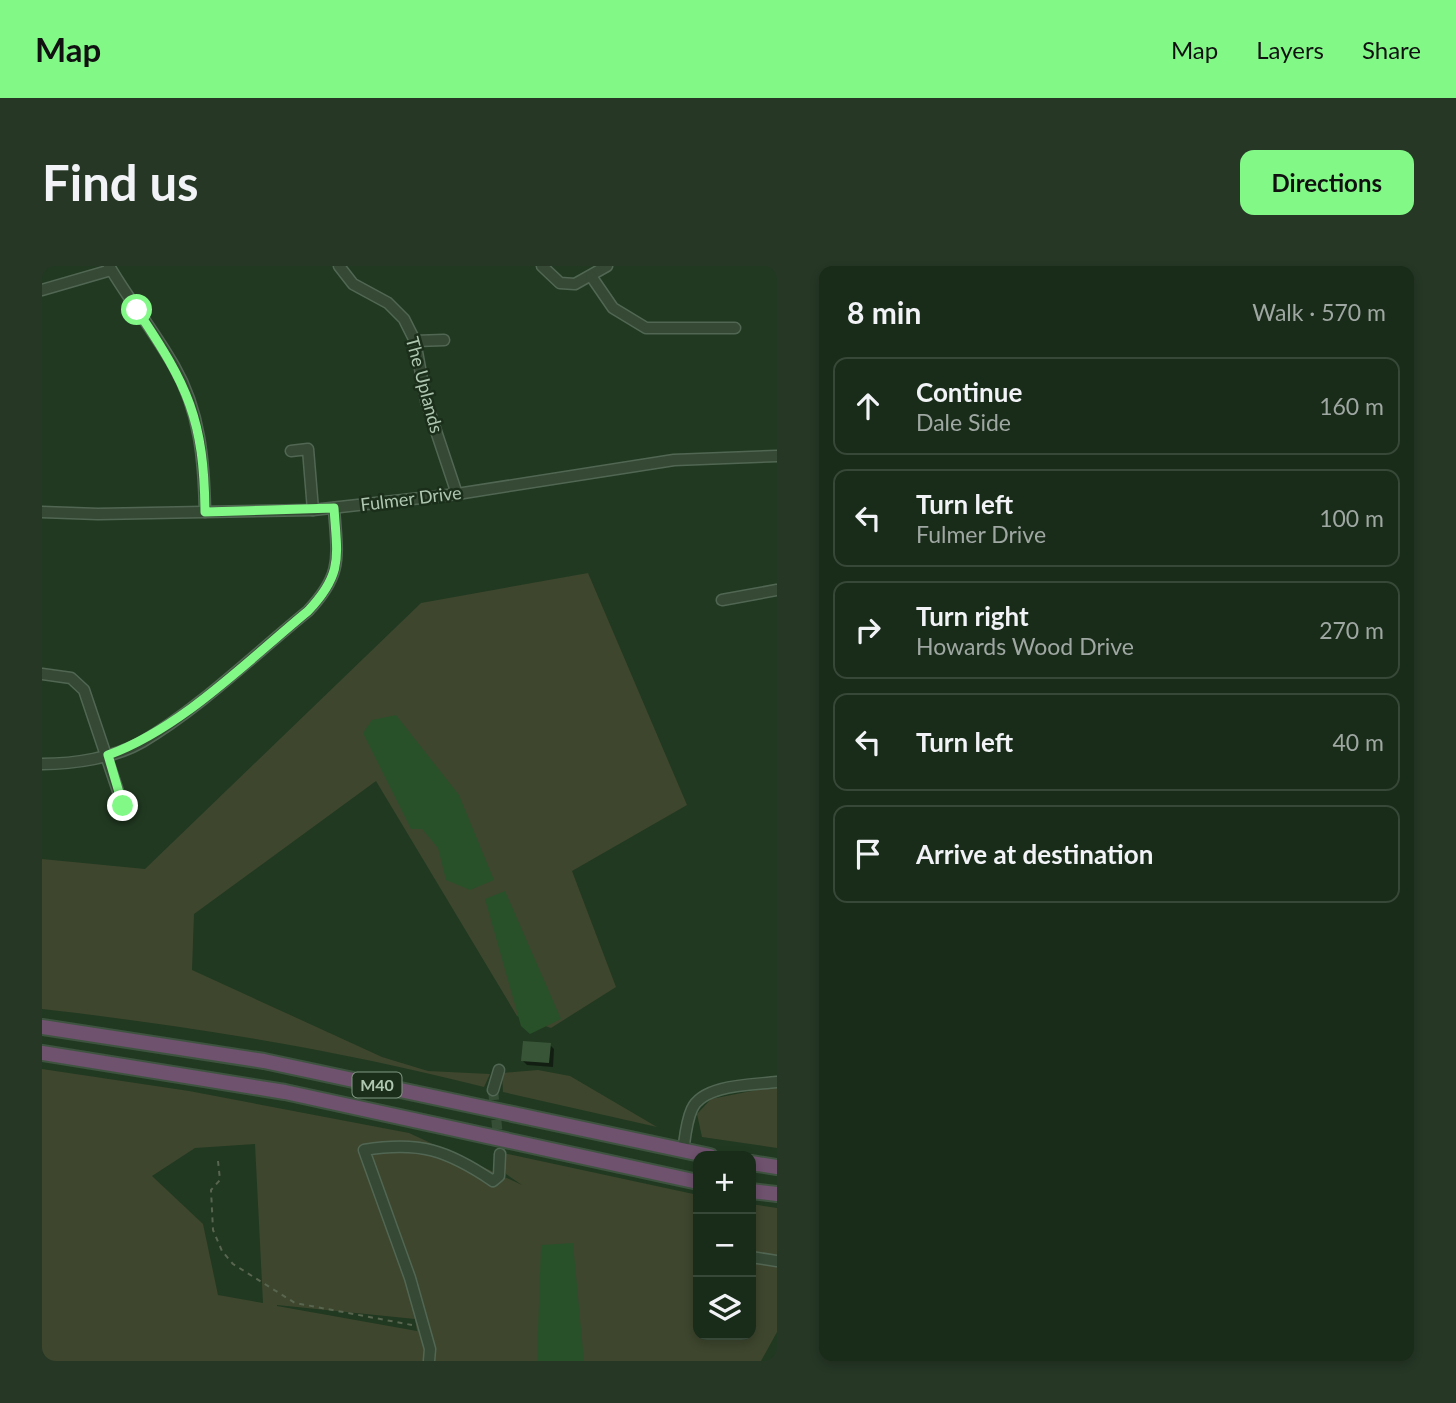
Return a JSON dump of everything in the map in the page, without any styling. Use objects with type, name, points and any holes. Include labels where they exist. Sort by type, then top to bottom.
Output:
[{"type":"highway","name":"M40","points":[[42,1027],[264,1061],[693,1154]]},
{"type":"highway","name":"M40","points":[[42,1053],[167,1071],[313,1097],[693,1181]]},
{"type":"highway","points":[[756,1164],[777,1167]]},
{"type":"highway","points":[[756,1192],[777,1194]]},
{"type":"street","name":"The Uplands","points":[[339,266],[353,284],[388,303],[404,318],[415,341],[426,401],[457,494]]},
{"type":"street","points":[[542,266],[560,283],[575,284],[607,266]]},
{"type":"street","points":[[42,290],[110,268],[175,367],[195,414],[204,462],[205,512]]},
{"type":"street","points":[[591,276],[613,308],[646,328],[735,328]]},
{"type":"street","points":[[415,341],[444,340]]},
{"type":"street","points":[[291,451],[308,449],[313,509]]},
{"type":"street","name":"Fulmer Drive","points":[[42,512],[205,512],[334,508],[457,494],[674,460],[777,456]]},
{"type":"street","points":[[42,764],[60,764],[108,755],[140,743],[175,720],[308,611],[326,592],[337,567],[334,508]]},
{"type":"street","points":[[722,600],[777,590]]},
{"type":"street","points":[[42,674],[71,678],[84,690],[123,806]]},
{"type":"street","points":[[493,1090],[499,1070]]},
{"type":"street","points":[[682,1152],[691,1110],[699,1098],[715,1091],[777,1082]]},
{"type":"street","points":[[429,1361],[428,1340],[391,1222],[364,1150],[419,1146],[436,1150],[494,1181],[499,1176],[500,1154]]},
{"type":"street","points":[[756,1258],[777,1261]]},
{"type":"path","points":[[218,1161],[220,1180],[211,1190],[211,1219],[228,1260],[295,1303],[409,1324],[419,1328],[428,1340]]},
{"type":"shaded area","points":[[588,573],[687,805],[572,871],[616,987],[551,1028],[517,1016],[376,781],[194,914],[192,970],[382,1057],[428,1071],[490,1074],[484,1087],[265,1040],[42,1009],[42,859],[145,869],[421,603]]},
{"type":"shaded area","points":[[396,715],[459,795],[494,880],[470,890],[446,880],[438,848],[422,829],[411,829],[363,733],[372,720]]},
{"type":"shaded area","points":[[505,891],[561,1019],[530,1034],[521,1026],[485,899]]},
{"type":"shaded area","points":[[42,1069],[189,1091],[409,1133],[522,1185],[506,1174],[503,1153],[693,1194],[693,1340],[756,1340],[756,1205],[777,1208],[777,1332],[761,1361],[42,1361]],"holes":[[[255,1144],[263,1303],[218,1295],[203,1224],[152,1176],[195,1148]],[[277,1305],[415,1319],[417,1331]]]},
{"type":"shaded area","points":[[538,1070],[570,1076],[657,1127],[503,1092],[502,1073]]},
{"type":"shaded area","points":[[777,1086],[777,1148],[702,1137],[697,1114],[711,1099]]},
{"type":"shaded area","points":[[573,1243],[584,1361],[537,1361],[541,1245]]},
{"type":"building","points":[[523,1041],[551,1043],[549,1063],[521,1061]]},
{"type":"tunnel","points":[[493,1090],[500,1154]]},
{"type":"route","points":[[123,806],[108,755],[140,743],[175,720],[308,611],[326,592],[337,567],[334,508],[205,512],[204,462],[195,414],[175,367],[137,310]]}]
